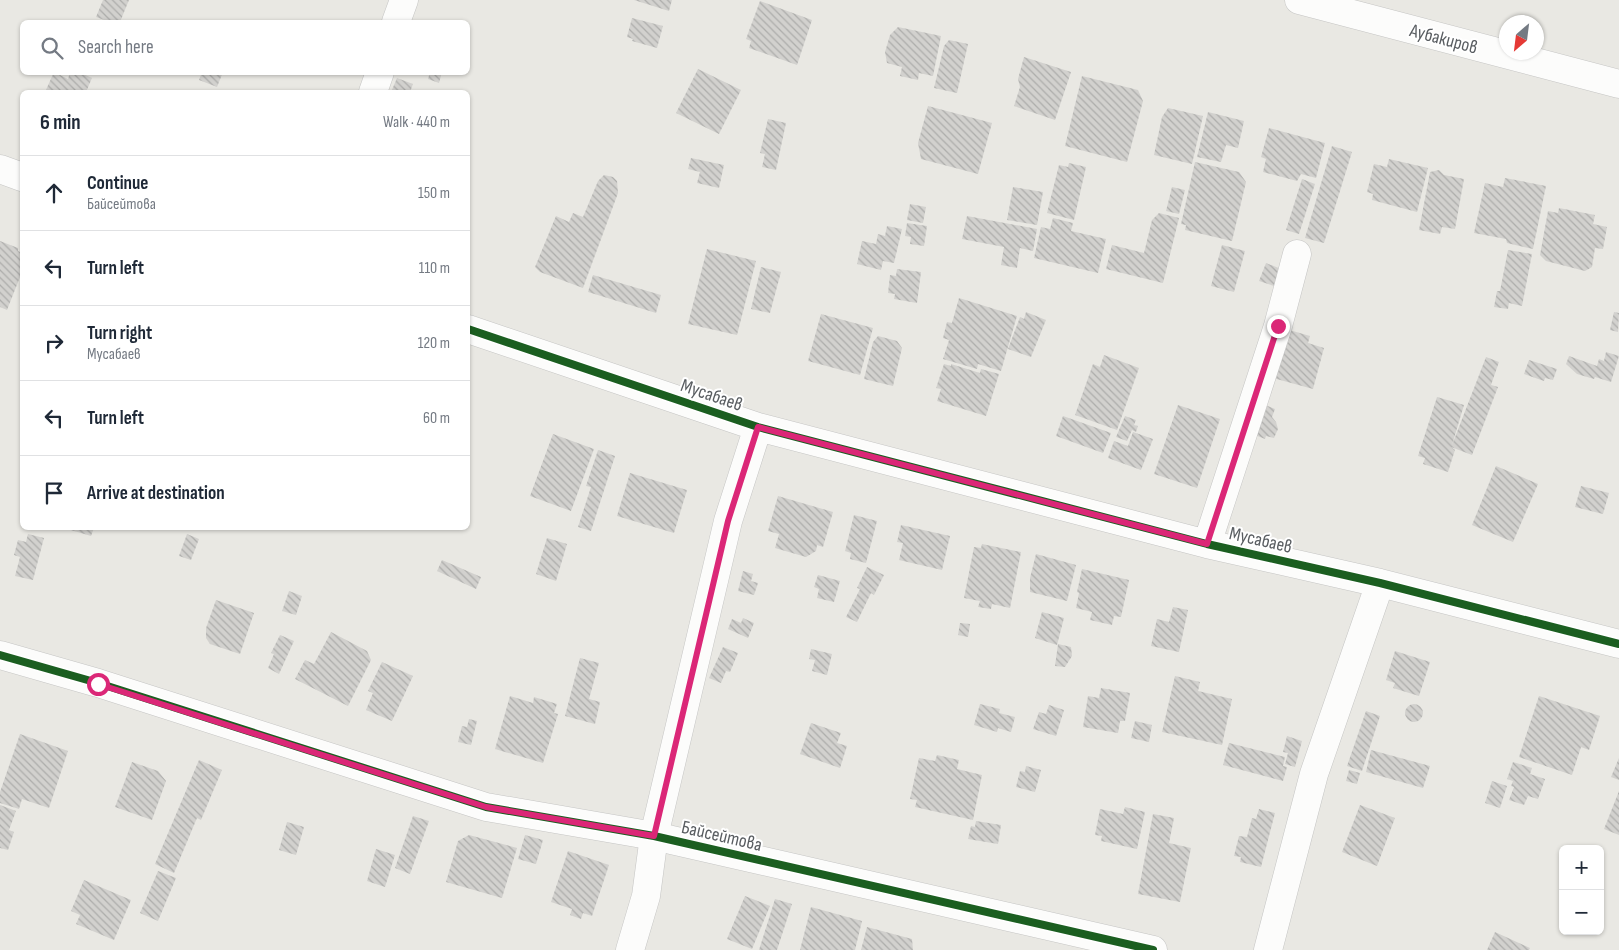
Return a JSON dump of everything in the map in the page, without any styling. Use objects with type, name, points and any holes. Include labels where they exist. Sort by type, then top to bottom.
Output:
[{"type":"street","points":[[397,20],[404,0]]},
{"type":"street","name":"Аубакиров","points":[[1299,0],[1619,84]]},
{"type":"street","points":[[374,90],[379,75]]},
{"type":"street","points":[[0,170],[20,176]]},
{"type":"street","points":[[1207,544],[1278,326],[1297,254]]},
{"type":"street","name":"Мусабаев","points":[[470,330],[758,427],[1207,544],[1380,583],[1619,644]]},
{"type":"street","points":[[630,950],[646,896],[654,836],[728,521],[758,427]]},
{"type":"street","points":[[1268,950],[1314,774],[1380,583]]},
{"type":"street","name":"Байсейтова","points":[[0,655],[98,684],[486,807],[654,836],[1153,950]]},
{"type":"building","points":[[103,0],[129,0],[121,20],[104,20],[96,17]]},
{"type":"building","points":[[634,0],[672,0],[669,11]]},
{"type":"building","points":[[760,1],[812,20],[797,65],[749,48],[751,41],[746,39]]},
{"type":"building","points":[[632,18],[663,26],[657,48],[632,41],[633,39],[627,37]]},
{"type":"building","points":[[898,27],[941,36],[933,76],[919,73],[918,80],[900,76],[902,67],[887,63],[885,52],[890,35]]},
{"type":"building","points":[[949,40],[968,44],[957,93],[934,88],[944,46]]},
{"type":"building","points":[[1024,57],[1071,72],[1055,120],[1014,106],[1020,87],[1018,79]]},
{"type":"building","points":[[698,69],[741,90],[719,134],[676,113]]},
{"type":"building","points":[[53,75],[60,75],[68,79],[69,75],[86,75],[92,78],[87,90],[46,90]]},
{"type":"building","points":[[201,75],[222,75],[217,87],[199,80]]},
{"type":"building","points":[[429,75],[441,75],[439,83],[428,79]]},
{"type":"building","points":[[1082,76],[1138,90],[1143,101],[1127,162],[1065,146]]},
{"type":"building","points":[[397,78],[413,84],[411,90],[392,90]]},
{"type":"building","points":[[928,106],[992,123],[978,174],[921,159],[918,143]]},
{"type":"building","points":[[1168,108],[1203,116],[1192,164],[1154,155],[1162,117]]},
{"type":"building","points":[[1208,112],[1244,121],[1238,148],[1226,145],[1221,162],[1197,157]]},
{"type":"building","points":[[768,119],[786,123],[776,170],[762,167],[765,154],[760,153]]},
{"type":"building","points":[[1269,128],[1325,143],[1316,178],[1301,174],[1297,181],[1263,172],[1266,159],[1261,157]]},
{"type":"building","points":[[1332,146],[1352,152],[1324,243],[1305,238]]},
{"type":"building","points":[[691,158],[724,165],[719,188],[697,183],[700,172],[688,169]]},
{"type":"building","points":[[1389,159],[1428,168],[1417,212],[1372,200],[1373,194],[1367,192],[1374,164],[1387,167]]},
{"type":"building","points":[[1195,162],[1239,172],[1246,182],[1232,241],[1185,230],[1186,225],[1181,224]]},
{"type":"building","points":[[1069,163],[1086,167],[1074,220],[1047,213],[1059,165],[1068,167]]},
{"type":"building","points":[[1439,170],[1444,175],[1464,179],[1455,229],[1442,227],[1440,234],[1419,230],[1430,172]]},
{"type":"building","points":[[604,175],[613,177],[617,181],[618,193],[583,288],[540,272],[535,267],[556,216],[569,222],[573,213],[583,217],[598,181]]},
{"type":"building","points":[[1505,178],[1546,186],[1533,249],[1507,243],[1506,239],[1474,233],[1485,183],[1503,187]]},
{"type":"building","points":[[1302,179],[1315,184],[1299,234],[1286,230]]},
{"type":"building","points":[[1013,187],[1043,192],[1037,225],[1007,220]]},
{"type":"building","points":[[1172,187],[1185,190],[1179,214],[1166,211]]},
{"type":"building","points":[[910,204],[926,207],[923,223],[907,220]]},
{"type":"building","points":[[1559,208],[1595,215],[1593,224],[1607,227],[1603,249],[1595,248],[1592,267],[1585,271],[1546,261],[1540,255],[1548,211],[1558,213]]},
{"type":"building","points":[[1159,213],[1179,218],[1163,283],[1106,269],[1112,245],[1144,253],[1152,220]]},
{"type":"building","points":[[967,216],[1037,229],[1033,251],[1020,248],[1017,268],[1001,265],[1004,247],[962,239]]},
{"type":"building","points":[[1053,218],[1073,223],[1071,231],[1106,239],[1098,273],[1034,258],[1041,227],[1050,229]]},
{"type":"building","points":[[907,223],[927,226],[924,246],[910,244],[911,237],[905,236]]},
{"type":"building","points":[[887,226],[902,229],[894,263],[883,261],[881,270],[857,264],[862,241],[876,244],[878,234],[885,236]]},
{"type":"building","points":[[0,241],[18,248],[20,252],[20,277],[7,310],[0,307]]},
{"type":"building","points":[[1222,245],[1245,251],[1234,292],[1211,286]]},
{"type":"building","points":[[707,249],[756,261],[737,335],[688,324]]},
{"type":"building","points":[[1508,250],[1532,254],[1522,306],[1509,303],[1508,309],[1494,307],[1497,291],[1500,291]]},
{"type":"building","points":[[1266,263],[1281,269],[1274,286],[1259,281]]},
{"type":"building","points":[[761,267],[781,272],[770,313],[751,309]]},
{"type":"building","points":[[897,269],[921,272],[917,303],[894,299],[895,294],[888,293],[890,275],[896,276]]},
{"type":"building","points":[[593,275],[661,295],[656,313],[588,292]]},
{"type":"building","points":[[959,298],[1017,316],[1001,371],[978,364],[977,369],[943,359],[949,340],[943,338],[947,322],[952,323]]},
{"type":"building","points":[[1026,312],[1046,320],[1031,357],[1008,349],[1020,317],[1024,319]]},
{"type":"building","points":[[1614,312],[1619,313],[1618,332],[1610,330]]},
{"type":"building","points":[[821,314],[873,328],[860,375],[808,361]]},
{"type":"building","points":[[1286,329],[1310,336],[1308,343],[1324,348],[1313,389],[1273,378]]},
{"type":"building","points":[[878,336],[897,341],[902,348],[893,386],[864,379],[873,342]]},
{"type":"building","points":[[1606,352],[1619,356],[1611,382],[1577,374],[1566,364],[1569,356],[1597,366],[1599,359],[1604,361]]},
{"type":"building","points":[[1104,355],[1139,368],[1117,430],[1075,415],[1093,364],[1100,367]]},
{"type":"building","points":[[1486,357],[1499,362],[1491,385],[1498,387],[1472,455],[1451,447],[1455,450],[1448,472],[1423,464],[1425,458],[1418,456],[1437,397],[1464,405],[1452,445]]},
{"type":"building","points":[[1529,360],[1557,369],[1553,380],[1545,378],[1544,381],[1524,374]]},
{"type":"building","points":[[944,364],[951,366],[951,364],[980,373],[981,369],[999,374],[986,416],[937,401],[941,389],[936,388]]},
{"type":"building","points":[[1263,404],[1275,409],[1272,417],[1278,429],[1274,438],[1266,436],[1265,439],[1250,433]]},
{"type":"building","points":[[1178,405],[1220,419],[1197,488],[1154,474]]},
{"type":"building","points":[[1063,416],[1111,433],[1103,453],[1056,436]]},
{"type":"building","points":[[1125,416],[1136,420],[1134,425],[1138,426],[1136,432],[1132,430],[1127,441],[1116,437]]},
{"type":"building","points":[[1133,432],[1153,439],[1141,470],[1108,458],[1114,441],[1128,446]]},
{"type":"building","points":[[553,434],[594,449],[571,511],[530,496]]},
{"type":"building","points":[[598,450],[615,456],[591,531],[578,527],[591,487],[586,486]]},
{"type":"building","points":[[1496,466],[1538,484],[1513,542],[1472,525]]},
{"type":"building","points":[[630,473],[687,490],[674,533],[617,516]]},
{"type":"building","points":[[1581,486],[1609,493],[1603,514],[1575,507]]},
{"type":"building","points":[[778,496],[833,512],[823,547],[817,545],[816,551],[806,557],[775,548],[779,534],[768,531]]},
{"type":"building","points":[[854,515],[877,521],[866,563],[850,559],[851,553],[845,551]]},
{"type":"building","points":[[901,525],[950,536],[942,570],[899,560],[903,543],[897,542]]},
{"type":"building","points":[[71,530],[93,530],[91,536]]},
{"type":"building","points":[[28,534],[44,538],[33,580],[15,576],[20,557],[14,555],[18,540],[26,542]]},
{"type":"building","points":[[187,534],[199,539],[191,560],[179,556]]},
{"type":"building","points":[[547,538],[567,544],[556,581],[536,574]]},
{"type":"building","points":[[982,544],[1021,552],[1010,608],[992,604],[991,609],[978,607],[980,601],[964,598],[974,547],[981,548]]},
{"type":"building","points":[[1036,554],[1076,565],[1067,601],[1030,592],[1030,578]]},
{"type":"building","points":[[442,560],[481,577],[476,589],[437,571]]},
{"type":"building","points":[[867,567],[884,575],[874,595],[871,593],[857,622],[846,617],[860,589],[857,588]]},
{"type":"building","points":[[1082,569],[1129,580],[1121,617],[1114,616],[1112,625],[1090,620],[1092,612],[1076,608]]},
{"type":"building","points":[[743,571],[753,574],[751,581],[758,583],[754,595],[738,591]]},
{"type":"building","points":[[818,575],[840,581],[834,602],[817,598],[819,589],[814,587]]},
{"type":"building","points":[[289,591],[302,596],[296,615],[282,611]]},
{"type":"building","points":[[216,600],[254,613],[240,654],[210,644],[206,638],[206,628]]},
{"type":"building","points":[[1173,607],[1188,610],[1179,652],[1151,646],[1157,619],[1169,622]]},
{"type":"building","points":[[1042,612],[1064,618],[1057,645],[1035,638]]},
{"type":"building","points":[[743,618],[754,623],[748,638],[728,629],[732,619],[741,623]]},
{"type":"building","points":[[960,623],[970,624],[968,637],[958,635]]},
{"type":"building","points":[[331,632],[367,651],[371,660],[348,706],[295,679],[305,660],[314,664]]},
{"type":"building","points":[[280,635],[294,641],[279,674],[268,668],[274,654],[271,653]]},
{"type":"building","points":[[1058,644],[1071,647],[1072,656],[1065,667],[1055,666]]},
{"type":"building","points":[[723,647],[738,653],[730,672],[726,671],[721,683],[709,678]]},
{"type":"building","points":[[811,649],[832,654],[827,675],[812,671],[815,660],[809,659]]},
{"type":"building","points":[[1395,651],[1430,662],[1419,696],[1393,688],[1395,683],[1386,680]]},
{"type":"building","points":[[580,658],[599,663],[589,699],[600,702],[595,724],[565,716]]},
{"type":"building","points":[[382,662],[413,676],[392,721],[366,710],[373,693],[368,691]]},
{"type":"building","points":[[1175,676],[1200,682],[1198,691],[1232,699],[1222,745],[1162,732]]},
{"type":"building","points":[[1101,688],[1130,693],[1125,721],[1120,721],[1118,733],[1083,727],[1088,696],[1099,698]]},
{"type":"building","points":[[510,696],[533,703],[534,697],[557,704],[554,713],[558,714],[543,763],[495,749]]},
{"type":"building","points":[[1539,696],[1600,716],[1589,750],[1581,747],[1572,775],[1519,757]]},
{"type":"building","points":[[980,704],[1000,709],[999,713],[1015,717],[1011,732],[998,728],[997,732],[974,725]]},
{"type":"building","points":[[1410,704],[1418,704],[1423,709],[1421,720],[1410,722],[1405,717],[1405,709]]},
{"type":"building","points":[[1049,705],[1064,710],[1056,736],[1033,729],[1039,712],[1046,714]]},
{"type":"building","points":[[1366,711],[1380,716],[1362,771],[1347,766]]},
{"type":"building","points":[[469,719],[477,721],[471,745],[458,742],[462,726],[467,727]]},
{"type":"building","points":[[1135,721],[1152,725],[1149,742],[1131,738]]},
{"type":"building","points":[[811,723],[841,733],[837,743],[847,746],[840,768],[800,754]]},
{"type":"building","points":[[20,734],[68,751],[49,808],[22,799],[19,809],[0,803],[0,792]]},
{"type":"building","points":[[1287,736],[1302,741],[1295,767],[1285,764],[1288,753],[1283,752]]},
{"type":"building","points":[[1229,743],[1285,757],[1283,766],[1287,767],[1283,781],[1223,765]]},
{"type":"building","points":[[1371,750],[1430,766],[1423,788],[1366,772]]},
{"type":"building","points":[[937,755],[959,760],[957,769],[982,775],[973,820],[915,807],[917,800],[910,799],[919,758],[935,761]]},
{"type":"building","points":[[1619,758],[1619,780],[1611,777]]},
{"type":"building","points":[[199,760],[222,770],[201,820],[197,818],[174,873],[155,864]]},
{"type":"building","points":[[132,762],[158,771],[166,781],[152,820],[115,807]]},
{"type":"building","points":[[1513,762],[1532,768],[1530,774],[1545,779],[1538,799],[1528,796],[1524,805],[1509,800],[1514,787],[1511,786],[1513,781],[1507,779]]},
{"type":"building","points":[[1026,766],[1041,770],[1035,792],[1016,787],[1020,771],[1025,772]]},
{"type":"building","points":[[1349,770],[1360,773],[1357,784],[1346,781]]},
{"type":"building","points":[[1492,781],[1507,786],[1500,808],[1485,803]]},
{"type":"building","points":[[1619,791],[1619,835],[1604,829]]},
{"type":"building","points":[[0,805],[16,811],[9,830],[14,832],[8,850],[0,848]]},
{"type":"building","points":[[1360,805],[1395,818],[1377,866],[1342,852]]},
{"type":"building","points":[[1125,807],[1145,812],[1137,849],[1101,841],[1102,836],[1095,835],[1100,809],[1123,814]]},
{"type":"building","points":[[1259,809],[1275,813],[1261,867],[1240,862],[1241,857],[1234,856],[1239,836],[1247,837],[1252,818],[1256,819]]},
{"type":"building","points":[[1153,814],[1174,818],[1169,843],[1191,848],[1180,902],[1138,894]]},
{"type":"building","points":[[413,816],[429,821],[410,874],[395,868]]},
{"type":"building","points":[[976,821],[1001,825],[998,844],[968,839],[971,826],[975,827]]},
{"type":"building","points":[[287,822],[304,827],[296,855],[279,850]]},
{"type":"building","points":[[469,835],[517,848],[502,898],[446,882],[458,841]]},
{"type":"building","points":[[525,835],[543,840],[536,864],[518,859]]},
{"type":"building","points":[[376,849],[395,855],[385,887],[367,881]]},
{"type":"building","points":[[568,851],[609,865],[592,916],[583,913],[581,919],[570,915],[572,909],[551,902]]},
{"type":"building","points":[[158,871],[176,878],[158,921],[140,913]]},
{"type":"building","points":[[84,880],[131,900],[114,940],[76,924],[80,915],[71,911]]},
{"type":"building","points":[[745,896],[770,906],[752,949],[727,939]]},
{"type":"building","points":[[775,899],[792,904],[777,950],[759,950]]},
{"type":"building","points":[[811,907],[862,921],[855,950],[800,950]]},
{"type":"building","points":[[867,927],[912,939],[913,950],[861,950]]},
{"type":"building","points":[[1495,932],[1530,948],[1529,950],[1487,950]]},
{"type":"cycle path","points":[[470,330],[758,427],[1207,544],[1380,583],[1619,644]]},
{"type":"cycle path","points":[[0,655],[98,683],[486,807],[654,836],[1153,950]]},
{"type":"route","points":[[98,684],[486,807],[654,836],[728,521],[758,427],[1207,544],[1278,326]]}]
